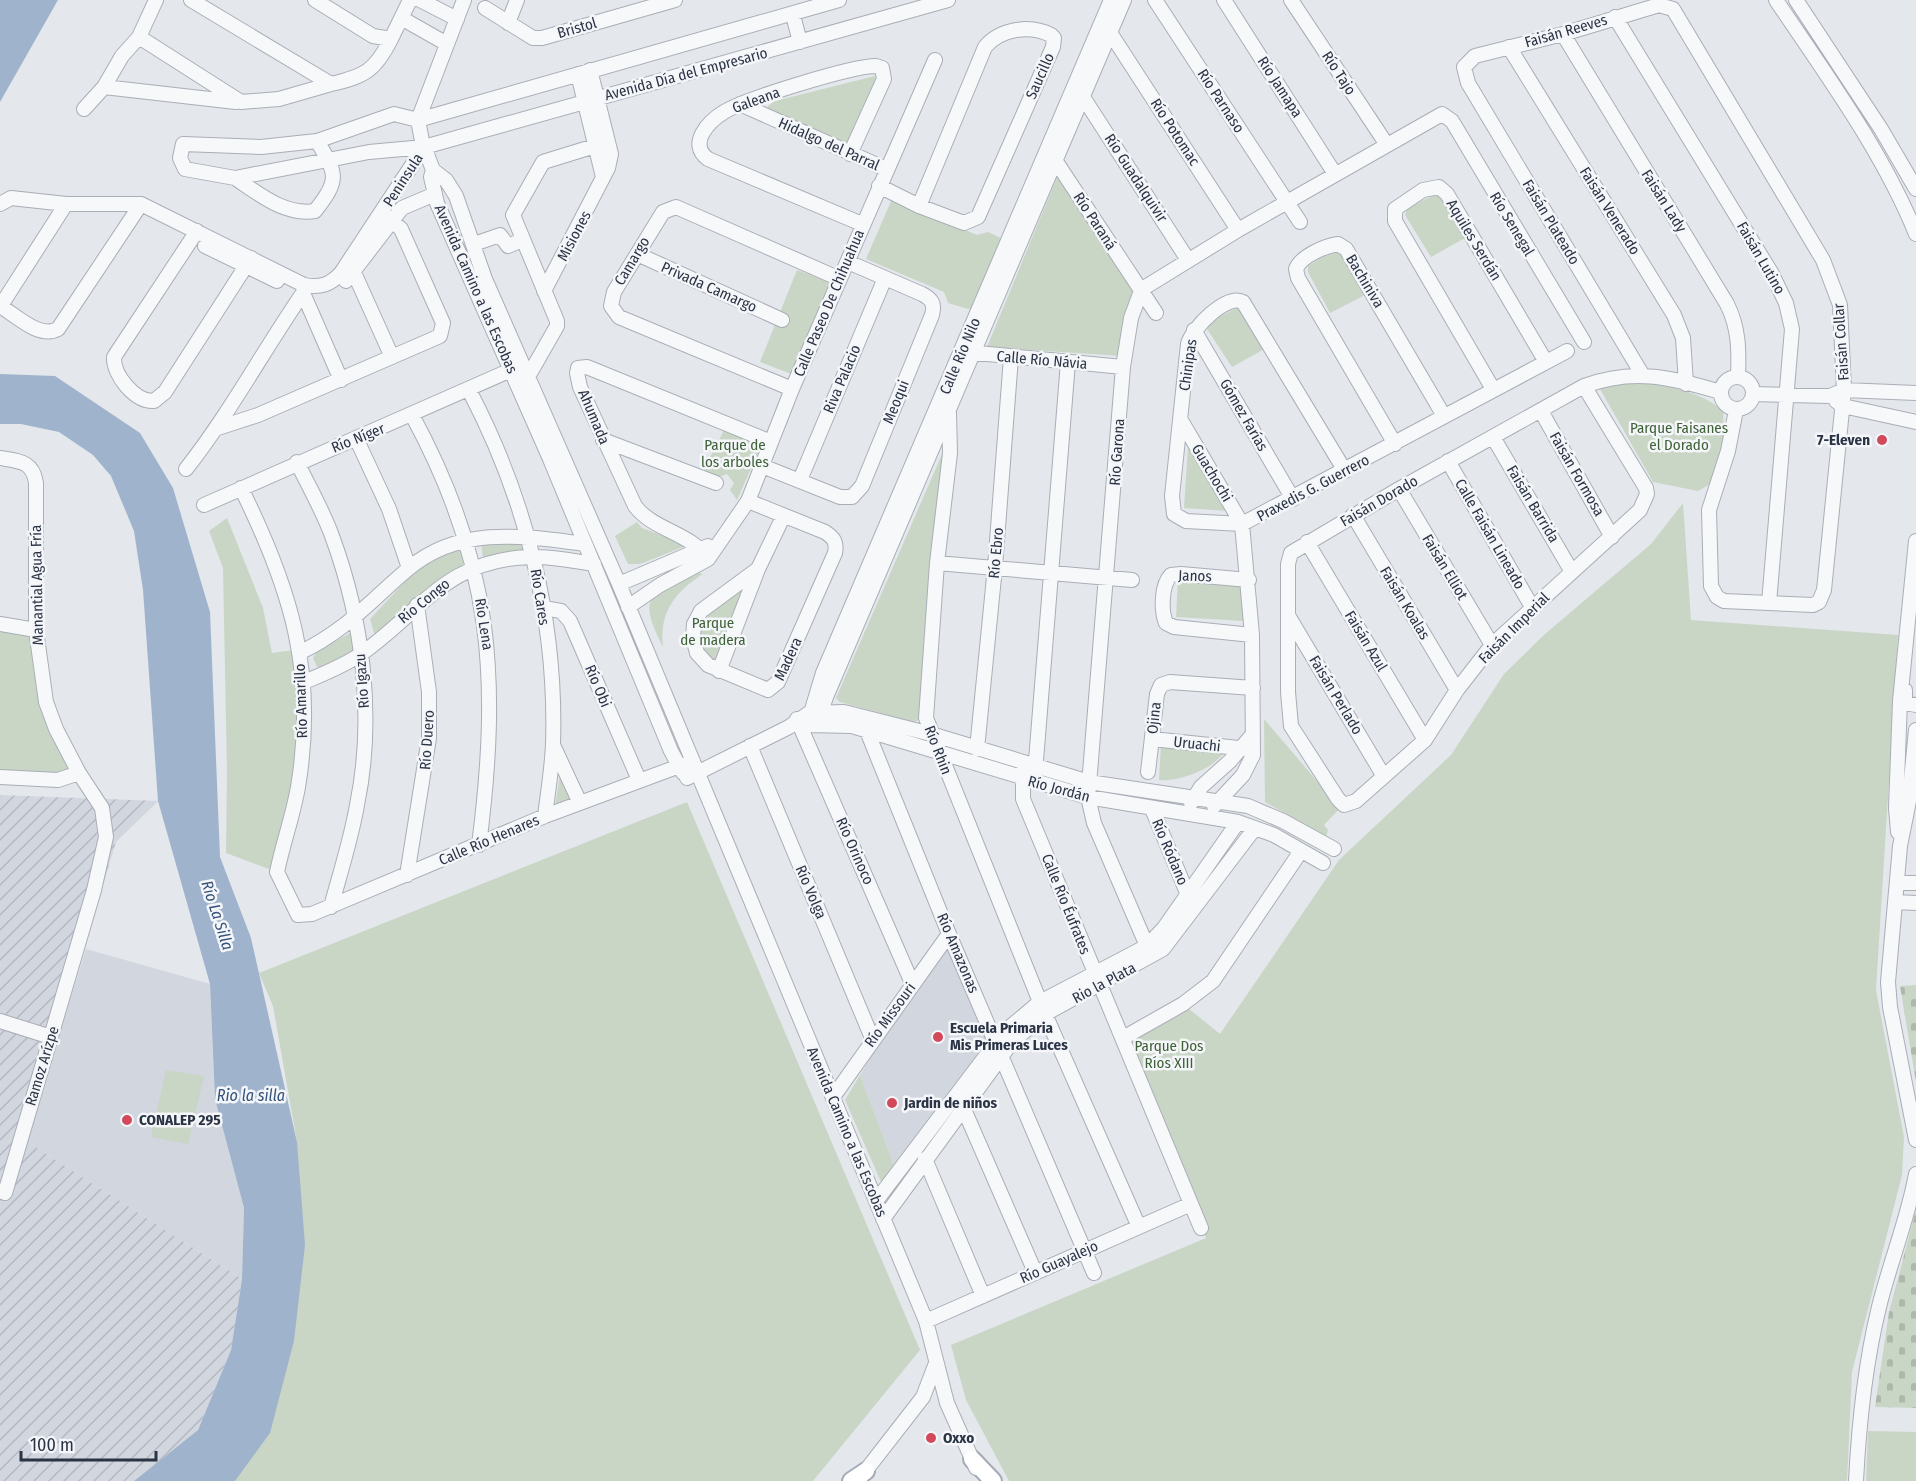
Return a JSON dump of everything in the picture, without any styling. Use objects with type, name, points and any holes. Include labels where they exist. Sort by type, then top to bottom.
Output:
[{"type":"main road","points":[[976,1472],[993,1481]]},
{"type":"street","points":[[84,109],[104,87],[122,56],[139,38],[156,0]]},
{"type":"street","points":[[191,0],[332,84]]},
{"type":"street","points":[[315,0],[373,36],[391,39]]},
{"type":"street","points":[[104,87],[241,102],[279,99],[358,77],[379,63],[403,19],[410,0]]},
{"type":"street","points":[[420,0],[457,19]]},
{"type":"street","points":[[434,170],[424,147],[418,120],[464,0]]},
{"type":"street","points":[[508,22],[517,0]]},
{"type":"street","name":"Bristol","points":[[485,8],[533,38],[542,38],[675,0]]},
{"type":"street","name":"Avenida Día del Empresario","points":[[418,120],[793,15],[839,0]]},
{"type":"street","name":"Avenida Día del Empresario","points":[[235,178],[369,152],[424,147],[948,0]]},
{"type":"street","name":"Calle Río Nilo","points":[[806,721],[823,674],[1052,156],[1111,0]]},
{"type":"street","name":"Calle Río Nilo","points":[[1052,156],[1083,97],[1124,0]]},
{"type":"street","name":"Río Parnaso","points":[[1155,0],[1300,222]]},
{"type":"street","name":"Río Jamapa","points":[[1224,0],[1335,174]]},
{"type":"street","name":"Río Tajo","points":[[1291,0],[1387,145]]},
{"type":"street","points":[[1776,0],[1833,86],[1887,175],[1916,234]]},
{"type":"street","points":[[1796,0],[1916,189]]},
{"type":"street","name":"Faisán Reeves","points":[[1464,67],[1475,56],[1563,34],[1659,5],[1673,9]]},
{"type":"street","name":"Faisán Collar","points":[[1673,9],[1832,277],[1843,322],[1843,406],[1824,590],[1819,602],[1813,605],[1769,603]]},
{"type":"street","points":[[793,15],[800,42]]},
{"type":"street","name":"Faisán Lutino","points":[[1615,18],[1779,287],[1792,329],[1769,603]]},
{"type":"street","points":[[403,19],[447,44]]},
{"type":"street","name":"Saucillo","points":[[879,186],[919,206],[964,223],[978,218],[1053,47],[1054,38],[1051,34],[1022,29],[997,36],[985,47],[919,206]]},
{"type":"street","name":"Río Potomac","points":[[1111,34],[1238,230]]},
{"type":"street","name":"Faisán Lady","points":[[1563,34],[1727,304],[1740,347],[1738,377]]},
{"type":"street","points":[[139,38],[241,102]]},
{"type":"street","name":"Faisán Venerado","points":[[1509,47],[1679,325],[1685,349],[1686,384]]},
{"type":"street","name":"Calle Paseo De Chihuahua","points":[[628,607],[719,544],[748,501],[792,389],[935,60]]},
{"type":"street","name":"Galeana","points":[[850,154],[884,79],[882,68],[876,66],[740,104],[714,120],[702,134],[700,142],[703,156],[862,224]]},
{"type":"street","name":"Faisán Plateado","points":[[1464,67],[1468,83],[1642,374]]},
{"type":"street","name":"Misiones","points":[[544,291],[603,180],[602,144],[584,72]]},
{"type":"street","points":[[1833,86],[1843,85],[1854,88]]},
{"type":"street","name":"Río Guadalquivir","points":[[1083,97],[1188,260]]},
{"type":"street","name":"Hidalgo del Parral","points":[[740,104],[886,169]]},
{"type":"street","points":[[317,141],[334,168],[334,176],[326,198],[315,212],[302,213],[270,202],[235,178],[185,169],[180,158],[183,144],[261,147],[317,141],[394,114],[418,120]]},
{"type":"street","name":"Río Senegal","points":[[1387,145],[1436,116],[1448,116],[1584,342]]},
{"type":"street","points":[[529,375],[557,326],[513,215],[543,162],[602,144]]},
{"type":"street","points":[[1141,291],[1238,230],[1387,145]]},
{"type":"street","name":"Peninsula","points":[[386,215],[424,147]]},
{"type":"street","name":"Río Paraná","points":[[1052,156],[1156,313]]},
{"type":"street","name":"Avenida Camino a las Escobas","points":[[695,774],[679,766],[585,544],[556,455],[529,375],[485,279],[474,244],[451,187],[434,170],[431,177],[435,194],[511,370],[556,455],[619,584],[695,774],[833,1097],[926,1321],[953,1421],[976,1472]]},
{"type":"street","name":"Aquiles Serdán","points":[[1493,389],[1395,221],[1395,209],[1423,190],[1438,187],[1447,194],[1546,362]]},
{"type":"street","name":"Peninsula","points":[[386,215],[409,203],[435,194]]},
{"type":"street","points":[[0,204],[11,198],[66,204],[136,207],[315,296],[328,294],[338,288],[386,215],[401,229],[443,327],[437,339],[258,415],[218,428]]},
{"type":"street","points":[[66,204],[0,306],[41,332],[50,333],[58,329],[136,207]]},
{"type":"street","name":"Camargo","points":[[792,389],[619,317],[611,306],[611,299],[663,212],[676,207],[840,279]]},
{"type":"street","points":[[194,235],[114,357],[113,364],[120,377],[146,401],[154,401],[165,392],[249,262]]},
{"type":"street","points":[[474,244],[500,235],[508,246],[522,240]]},
{"type":"street","name":"Bachiniva","points":[[1395,444],[1298,278],[1296,269],[1303,259],[1332,245],[1338,244],[1346,249],[1444,416]]},
{"type":"street","name":"Privada Camargo","points":[[637,254],[782,320]]},
{"type":"street","name":"Meoqui","points":[[762,466],[844,498],[852,497],[862,486],[933,310],[932,300],[928,297],[848,262]]},
{"type":"street","points":[[351,266],[392,357]]},
{"type":"street","name":"Riva Palacio","points":[[800,480],[885,278]]},
{"type":"street","points":[[304,289],[340,380]]},
{"type":"street","points":[[186,469],[218,428],[262,353],[304,289]]},
{"type":"street","name":"Río Garona","points":[[1141,291],[1131,318],[1123,367],[1108,578],[1088,797],[1094,823],[1147,945]]},
{"type":"street","name":"Chinipas","points":[[1242,524],[1186,521],[1174,514],[1173,496],[1190,337],[1194,330],[1230,302],[1237,300],[1243,302],[1345,471]]},
{"type":"street","name":"Gómez Farías","points":[[1194,330],[1293,500]]},
{"type":"street","name":"Praxedis G. Guerrero","points":[[1205,816],[1248,768],[1247,749],[1253,734],[1252,635],[1249,580],[1242,524],[1293,500],[1493,389],[1567,351]]},
{"type":"street","name":"Calle Río Nilo","points":[[806,721],[948,410],[967,352]]},
{"type":"street","name":"Calle Río Návia","points":[[967,352],[1123,367]]},
{"type":"street","name":"Río Ebro","points":[[977,749],[995,567],[1011,357]]},
{"type":"street","points":[[1030,765],[1052,573],[1068,362]]},
{"type":"street","name":"Ahumada","points":[[704,553],[639,512],[603,441],[577,377],[577,370],[581,366],[771,442]]},
{"type":"street","name":"Río Níger","points":[[204,505],[297,462],[412,415],[511,370]]},
{"type":"street","name":"Faisán Dorado","points":[[1348,805],[1338,799],[1291,726],[1288,692],[1288,558],[1295,549],[1584,386],[1614,375],[1642,374],[1721,392]]},
{"type":"street","points":[[1738,377],[1750,383],[1753,394],[1749,405],[1736,410],[1724,404],[1721,392],[1725,382],[1738,377]]},
{"type":"street","name":"Faisán Imperial","points":[[1348,805],[1356,801],[1425,740],[1457,690],[1492,645],[1532,606],[1640,510],[1647,494],[1646,488],[1584,386]]},
{"type":"street","name":"Río Cares","points":[[469,390],[500,451],[529,536],[544,608],[553,744],[545,816]]},
{"type":"street","points":[[1753,394],[1788,393],[1830,396],[1844,390],[1916,393]]},
{"type":"street","points":[[1830,396],[1843,406],[1916,422]]},
{"type":"street","name":"Río Rhin","points":[[948,410],[950,453],[937,563],[925,710],[938,752],[1043,1008],[1139,1227]]},
{"type":"street","points":[[1736,410],[1728,451],[1709,510],[1707,525],[1711,586],[1717,597],[1724,601],[1769,603]]},
{"type":"street","name":"Faisán Formosa","points":[[1541,411],[1612,537]]},
{"type":"street","name":"Río Lena","points":[[412,415],[439,468],[467,540],[475,569],[485,626],[490,700],[490,748],[479,844]]},
{"type":"street","name":"Guachochi","points":[[1182,422],[1242,524]]},
{"type":"street","name":"Faisán Barrida","points":[[1493,437],[1572,572]]},
{"type":"street","points":[[356,438],[389,509],[409,568]]},
{"type":"street","points":[[603,441],[716,483]]},
{"type":"street","name":"Manantial Agua Fría","points":[[0,458],[27,463],[33,470],[36,483],[36,630],[46,702],[56,729],[79,773],[102,807],[106,828],[101,861],[79,938]]},
{"type":"street","name":"Calle Faisán Lineado","points":[[1448,461],[1532,606]]},
{"type":"street","name":"Río Igazu","points":[[297,462],[333,537],[355,619],[361,654],[364,700],[363,770],[357,805],[331,907]]},
{"type":"street","name":"Río Amarillo","points":[[241,488],[278,566],[292,614],[304,682],[303,741],[298,786],[276,872],[294,911],[300,916]]},
{"type":"street","name":"Faisán Elliot","points":[[1399,489],[1492,645]]},
{"type":"street","name":"Madera","points":[[719,671],[759,689],[772,689],[835,553],[836,544],[831,536],[748,501]]},
{"type":"street","name":"Faisán Koalas","points":[[1353,515],[1457,690]]},
{"type":"street","points":[[758,569],[706,605],[694,624],[693,638],[697,653],[704,662],[719,671],[758,569],[783,517]]},
{"type":"street","points":[[299,653],[320,643],[355,619],[409,568],[444,548],[467,540],[502,535],[529,536],[585,544]]},
{"type":"street","points":[[1900,846],[1896,808],[1903,656],[1916,541]]},
{"type":"street","name":"Faisán Azul","points":[[1307,542],[1425,740]]},
{"type":"street","name":"Calle Paseo De Chihuahua","points":[[619,584],[704,553]]},
{"type":"street","name":"Río Congo","points":[[304,682],[361,654],[443,584],[475,569],[498,561],[534,557],[594,564]]},
{"type":"street","points":[[937,563],[1132,580]]},
{"type":"street","name":"Janos","points":[[1249,580],[1181,574],[1171,576],[1166,582],[1163,610],[1166,623],[1174,627],[1252,635]]},
{"type":"street","name":"Río Duero","points":[[407,875],[429,738],[429,693],[417,605]]},
{"type":"street","name":"Río Obi","points":[[544,608],[561,611],[570,621],[639,780]]},
{"type":"street","name":"Faisán Perlado","points":[[1288,615],[1383,775]]},
{"type":"street","points":[[0,624],[36,630]]},
{"type":"street","points":[[1903,656],[1907,664],[1905,702],[1908,706],[1916,705]]},
{"type":"street","name":"Ojina","points":[[1149,772],[1157,694],[1161,685],[1170,682],[1253,688]]},
{"type":"street","points":[[695,774],[806,721],[868,717],[1089,782],[1219,801],[1269,814],[1334,849]]},
{"type":"street","name":"Río Jordán","points":[[806,721],[841,724],[867,731],[1088,797],[1238,822],[1274,835],[1323,863]]},
{"type":"street","name":"Río Orinoco","points":[[806,721],[912,983]]},
{"type":"street","points":[[1916,730],[1909,801],[1900,846],[1888,991],[1916,1140]]},
{"type":"street","name":"Río Amazonas","points":[[867,731],[950,934],[1094,1273]]},
{"type":"street","name":"Uruachi","points":[[1152,739],[1247,749]]},
{"type":"street","points":[[553,744],[580,802]]},
{"type":"street","name":"Río Volga","points":[[750,746],[872,1038]]},
{"type":"street","name":"Praxedis G. Guerrero","points":[[1186,813],[1194,797],[1247,749]]},
{"type":"street","name":"Calle Río Éufrates","points":[[1030,765],[1023,799],[1201,1228]]},
{"type":"street","name":"Calle Río Henares","points":[[300,916],[331,907],[545,816],[679,766]]},
{"type":"street","points":[[0,777],[58,780],[79,773]]},
{"type":"street","name":"Río Ródano","points":[[1152,808],[1188,895]]},
{"type":"street","name":"Rio la Plata","points":[[1097,979],[1147,945],[1164,928],[1238,822]]},
{"type":"street","name":"Rio la Plata","points":[[883,1219],[963,1107],[1014,1022],[1097,979],[1163,949],[1255,828]]},
{"type":"street","points":[[1123,1038],[1204,989],[1221,971],[1301,851]]},
{"type":"street","points":[[1897,883],[1916,883]]},
{"type":"street","points":[[1894,902],[1916,903]]},
{"type":"street","name":"Río Missouri","points":[[833,1097],[872,1038],[950,934]]},
{"type":"street","name":"Ramoz Arízpe","points":[[2,1192],[51,1037],[79,938]]},
{"type":"street","points":[[0,1021],[51,1037]]},
{"type":"street","name":"Rio la Plata","points":[[876,1201],[999,1049]]},
{"type":"street","points":[[963,1107],[1035,1272]]},
{"type":"street","points":[[925,1159],[983,1296]]},
{"type":"street","points":[[1856,1481],[1860,1418],[1870,1352],[1879,1309],[1916,1173]]},
{"type":"street","name":"Río Guayalejo","points":[[926,1321],[1191,1204]]},
{"type":"street","points":[[860,1478],[928,1389],[937,1361]]},
{"type":"street","points":[[916,1407],[930,1403],[939,1404],[953,1421]]},
{"type":"shaded area","points":[[0,795],[158,801],[116,842],[26,1141],[242,1279],[231,1350],[198,1430],[134,1481],[0,1481]]},
{"type":"shaded area","name":"Escuela Primaria Mis Primeras Luces","points":[[952,944],[989,1043],[895,1168],[860,1075],[887,1030]]},
{"type":"shaded area","name":"CONALEP 295","points":[[86,949],[210,984],[215,1099],[244,1208],[242,1279],[26,1141]]},
{"type":"green space","points":[[875,76],[875,83],[850,146],[768,109],[768,106],[775,101]]},
{"type":"green space","points":[[1058,175],[1136,287],[1129,302],[1121,356],[987,347]]},
{"type":"green space","points":[[1437,193],[1442,194],[1465,238],[1431,257],[1405,215],[1407,209]]},
{"type":"green space","points":[[892,199],[977,235],[988,232],[1005,240],[975,311],[948,303],[944,292],[866,259]]},
{"type":"green space","points":[[1336,249],[1341,250],[1367,294],[1330,313],[1308,272],[1308,266]]},
{"type":"green space","points":[[797,270],[833,283],[794,375],[760,362]]},
{"type":"green space","points":[[1237,308],[1245,311],[1266,348],[1232,367],[1207,329],[1209,322]]},
{"type":"green space","name":"Parque Faisanes el Dorado","points":[[1636,380],[1693,394],[1704,398],[1723,411],[1725,447],[1714,482],[1698,491],[1653,482],[1600,389]]},
{"type":"green space","name":"Parque de los arboles","points":[[725,428],[764,439],[737,500],[730,490],[734,483],[727,474],[719,477],[703,471]]},
{"type":"green space","points":[[1188,447],[1195,450],[1228,511],[1184,508]]},
{"type":"green space","points":[[943,452],[919,720],[914,722],[840,702],[836,698]]},
{"type":"green space","name":"Parque Dos Ríos XIII","points":[[1683,503],[1691,620],[1898,635],[1876,990],[1904,1137],[1902,1175],[1852,1372],[1847,1481],[1009,1481],[966,1400],[951,1345],[1206,1238],[1123,1038],[1183,1004],[1220,1034],[1339,860],[1451,755],[1504,674],[1545,634],[1651,544]]},
{"type":"green space","points":[[227,518],[263,608],[272,653],[294,650],[300,741],[292,802],[274,871],[226,853],[227,772],[223,568],[209,531]]},
{"type":"green space","points":[[637,522],[642,528],[688,545],[640,564],[628,564],[615,536]]},
{"type":"green space","points":[[525,539],[529,551],[514,551],[488,559],[483,557],[481,544]]},
{"type":"green space","points":[[456,547],[465,550],[466,560],[460,569],[428,587],[375,636],[370,619],[412,574]]},
{"type":"green space","points":[[696,572],[703,574],[684,588],[667,613],[662,635],[663,647],[650,616],[649,606],[652,599],[658,592]]},
{"type":"green space","points":[[1178,580],[1243,583],[1243,621],[1176,617]]},
{"type":"green space","name":"Parque de madera","points":[[747,583],[717,661],[712,663],[702,649],[699,636],[700,626],[705,616],[713,608]]},
{"type":"green space","points":[[0,624],[36,630],[44,689],[79,773],[0,777]]},
{"type":"green space","points":[[354,631],[359,653],[319,671],[313,658],[317,651]]},
{"type":"green space","points":[[1264,719],[1340,808],[1324,825],[1328,830],[1326,837],[1265,802]]},
{"type":"green space","points":[[1161,744],[1225,751],[1205,769],[1176,779],[1159,780]]},
{"type":"green space","points":[[561,768],[575,799],[555,807]]},
{"type":"green space","points":[[687,802],[920,1350],[813,1481],[209,1481],[297,1142],[273,1006],[259,973]]},
{"type":"green space","points":[[1916,985],[1916,1082],[1900,986]]},
{"type":"green space","points":[[166,1070],[204,1076],[188,1144],[151,1137]]},
{"type":"green space","points":[[860,1075],[895,1168],[882,1184],[845,1100]]},
{"type":"green space","points":[[1916,1210],[1916,1408],[1875,1407],[1889,1312]]},
{"type":"green space","points":[[1868,1431],[1916,1432],[1916,1481],[1866,1481]]},
{"type":"water","points":[[0,0],[58,0],[0,102]]},
{"type":"water","name":"Rio la silla","points":[[0,374],[55,376],[140,433],[173,488],[210,612],[220,857],[251,938],[297,1142],[305,1245],[294,1341],[270,1433],[235,1481],[134,1481],[198,1430],[231,1350],[242,1279],[244,1208],[215,1099],[210,984],[158,801],[143,590],[134,531],[111,476],[93,455],[59,432],[21,424],[0,424]]},
{"type":"place","name":"7-Eleven","points":[[1882,440]]},
{"type":"place","name":"Escuela Primaria Mis Primeras Luces","points":[[938,1037]]},
{"type":"place","name":"Jardin de niños","points":[[892,1103]]},
{"type":"place","name":"CONALEP 295","points":[[127,1120]]},
{"type":"place","name":"Oxxo","points":[[931,1438]]},
{"type":"water label","name":"Río La Silla","points":[[218,915]]}]
